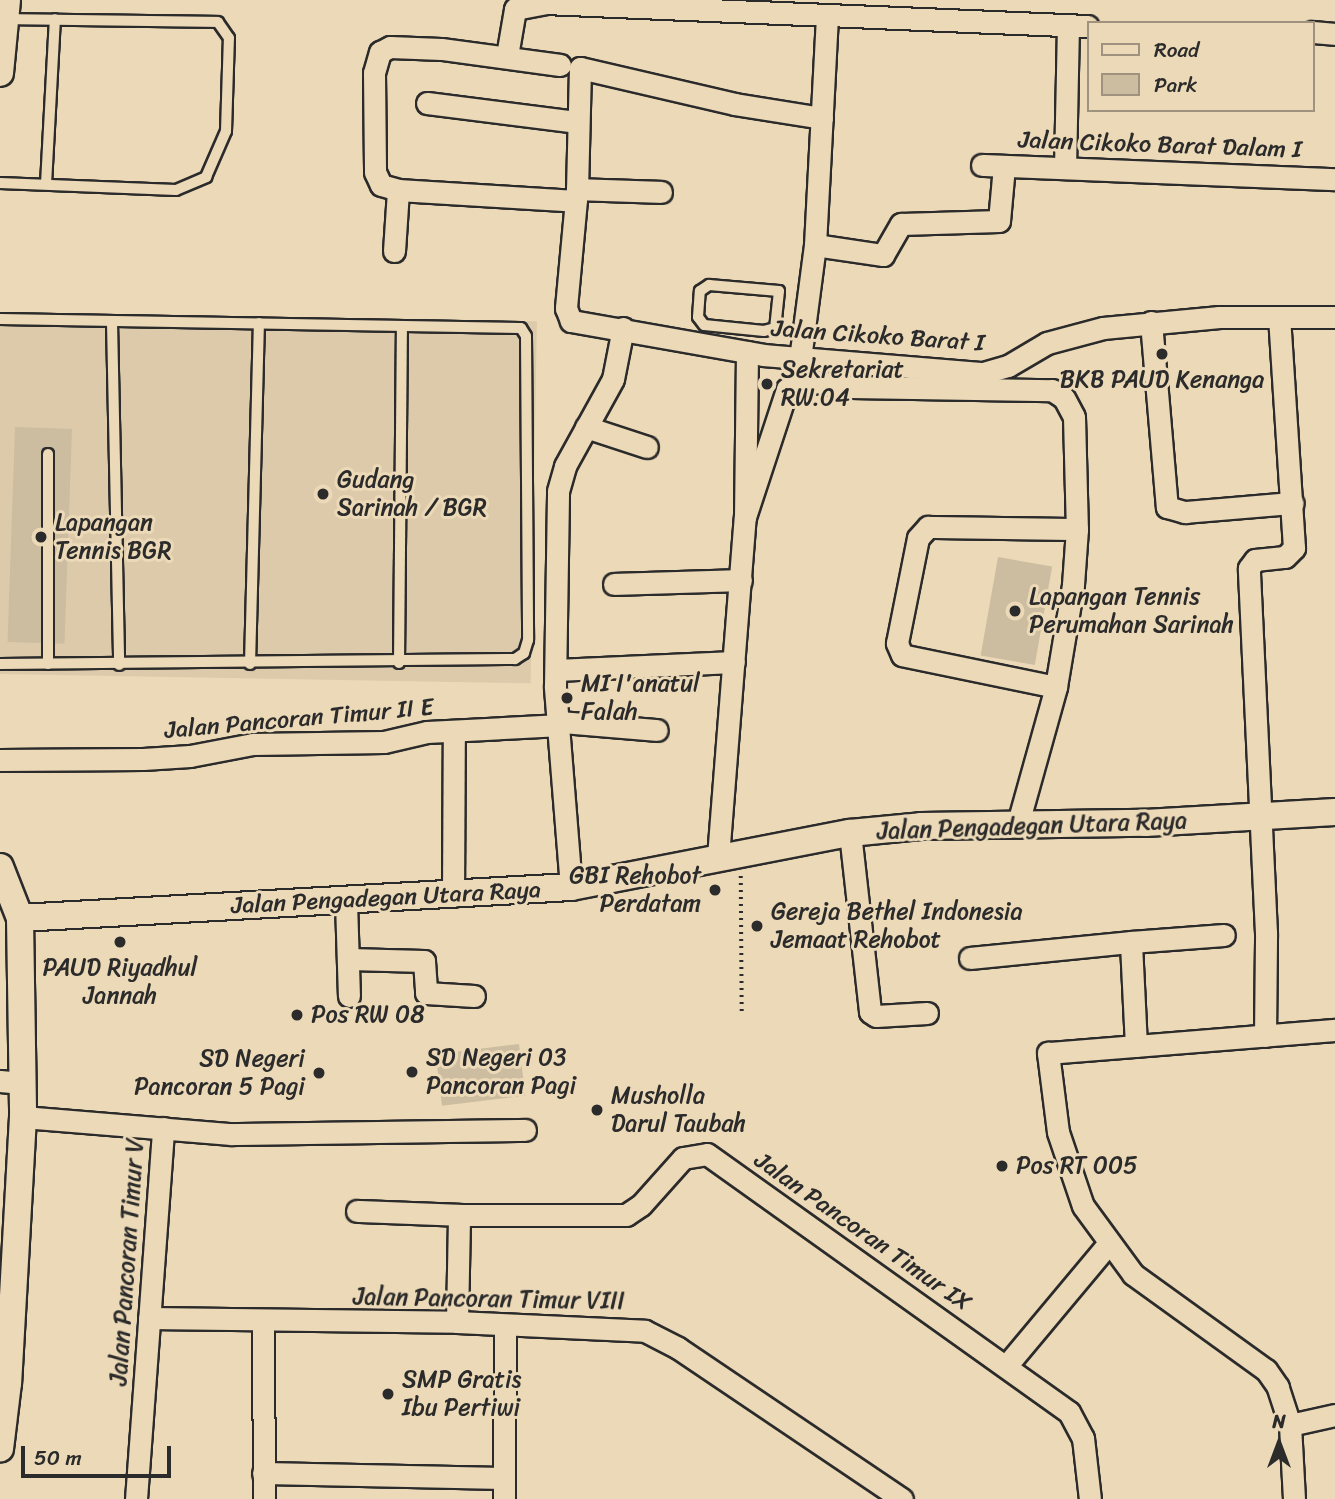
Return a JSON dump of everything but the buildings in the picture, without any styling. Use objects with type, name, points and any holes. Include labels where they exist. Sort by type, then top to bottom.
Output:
[{"type":"street","points":[[507,56],[518,5],[699,8],[827,17],[1078,26],[1065,168]]},
{"type":"street","points":[[0,73],[6,9]]},
{"type":"street","points":[[800,359],[815,245],[827,17]]},
{"type":"street","points":[[1314,32],[1335,34]]},
{"type":"street","points":[[561,65],[507,56],[403,48],[380,52],[373,73],[375,172],[381,185],[398,190],[577,195],[661,192]]},
{"type":"street","points":[[755,353],[623,328],[577,324],[567,316],[577,195],[580,68],[725,102],[822,118]]},
{"type":"street","points":[[427,103],[578,122]]},
{"type":"street","name":"Jalan Cikoko Barat Dalam I","points":[[982,165],[1335,178]]},
{"type":"street","points":[[815,245],[883,255],[901,224],[999,221],[1004,166]]},
{"type":"street","points":[[394,251],[398,190]]},
{"type":"street","name":"Jalan Cikoko Barat I","points":[[728,855],[734,662],[755,353],[983,373],[1073,334],[1151,322],[1335,317]]},
{"type":"street","points":[[1265,1036],[1266,933],[1258,818],[1248,568],[1255,559],[1292,554],[1293,503],[1279,318]]},
{"type":"street","points":[[1151,322],[1167,507],[1185,512],[1293,503]]},
{"type":"street","points":[[571,887],[556,670],[558,491],[565,467],[613,379],[623,328]]},
{"type":"street","points":[[745,517],[788,389],[816,382],[851,387],[1052,390],[1064,398],[1074,417],[1077,529],[1056,687],[1018,823]]},
{"type":"street","points":[[586,427],[647,447]]},
{"type":"street","points":[[1056,687],[902,655],[897,643],[918,538],[928,527],[1077,529]]},
{"type":"street","points":[[614,584],[741,580]]},
{"type":"street","points":[[556,670],[734,662]]},
{"type":"street","name":"Jalan Pancoran Timur II E","points":[[0,760],[190,756],[240,745],[384,742],[454,731],[561,724],[657,730]]},
{"type":"street","points":[[453,896],[454,731]]},
{"type":"street","name":"Jalan Pengadegan Utara Raya","points":[[10,917],[346,902],[571,887],[850,833],[1018,823],[1258,818],[1335,811]]},
{"type":"street","points":[[850,833],[870,1012],[876,1016],[927,1013]]},
{"type":"street","points":[[0,867],[10,917],[11,1082],[23,1117],[7,1266],[0,1449]]},
{"type":"street","points":[[346,902],[349,996]]},
{"type":"street","points":[[970,958],[1224,935]]},
{"type":"street","points":[[1130,942],[1136,1046]]},
{"type":"street","points":[[349,959],[424,961],[426,993],[474,996]]},
{"type":"street","points":[[1294,1499],[1290,1425],[1278,1387],[1266,1370],[1133,1274],[1108,1244],[1083,1206],[1063,1154],[1048,1053],[1335,1031],[1335,1049]]},
{"type":"street","name":"Jalan Pancoran Timur V","points":[[23,1117],[163,1128],[136,1499]]},
{"type":"street","points":[[163,1128],[231,1134],[525,1130]]},
{"type":"street","name":"Jalan Pancoran Timur IX","points":[[357,1211],[459,1215],[626,1215],[641,1205],[683,1158],[707,1154],[1007,1365],[1069,1412],[1083,1438],[1090,1499]]},
{"type":"street","points":[[457,1322],[459,1215]]},
{"type":"street","points":[[1007,1365],[1108,1244]]},
{"type":"street","name":"Jalan Pancoran Timur VIII","points":[[149,1318],[457,1322],[630,1328],[661,1338],[902,1499]]},
{"type":"street","points":[[264,1321],[264,1499]]},
{"type":"street","points":[[264,1473],[504,1488],[505,1325]]},
{"type":"street","points":[[1290,1425],[1335,1415]]},
{"type":"lane","points":[[0,183],[190,186],[206,177],[226,131],[229,38],[218,22],[55,19],[6,9]]},
{"type":"lane","points":[[46,184],[55,19]]},
{"type":"lane","points":[[755,353],[764,331],[778,322],[779,291],[703,286],[700,322],[764,331]]},
{"type":"lane","points":[[0,319],[521,328],[526,336],[528,640],[524,653],[515,659],[399,663],[0,664]]},
{"type":"lane","points":[[112,322],[119,664]]},
{"type":"lane","points":[[250,664],[258,323]]},
{"type":"lane","points":[[399,663],[402,326]]},
{"type":"lane","points":[[48,454],[48,664]]},
{"type":"path","points":[[728,855],[743,903],[742,1013]]},
{"type":"shaded area","points":[[0,312],[537,321],[531,683],[0,674]]},
{"type":"green space","name":"Lapangan Tennis BGR","points":[[15,427],[72,429],[64,644],[8,642]]},
{"type":"green space","name":"Lapangan Tennis Perumahan Sarinah","points":[[998,557],[1052,567],[1035,665],[981,655]]},
{"type":"green space","points":[[519,1044],[525,1096],[442,1106],[436,1054]]},
{"type":"place","name":"BKB PAUD Kenanga","points":[[1162,354]]},
{"type":"place","name":"Sekretariat RW.04","points":[[767,384]]},
{"type":"place","name":"Gudang Sarinah / BGR","points":[[323,494]]},
{"type":"place","name":"Lapangan Tennis BGR","points":[[41,537]]},
{"type":"place","name":"Lapangan Tennis Perumahan Sarinah","points":[[1015,611]]},
{"type":"place","name":"MI I'anatul Falah","points":[[567,698]]},
{"type":"place","name":"GBI Rehobot Perdatam","points":[[715,890]]},
{"type":"place","name":"Gereja Bethel Indonesia Jemaat Rehobot","points":[[757,926]]},
{"type":"place","name":"PAUD Riyadhul Jannah","points":[[120,942]]},
{"type":"place","name":"Pos RW 08","points":[[297,1015]]},
{"type":"place","name":"SD Negeri 03 Pancoran Pagi","points":[[412,1072]]},
{"type":"place","name":"SD Negeri Pancoran 5 Pagi","points":[[319,1073]]},
{"type":"place","name":"Musholla Darul Taubah","points":[[597,1110]]},
{"type":"place","name":"Pos RT 005","points":[[1002,1166]]},
{"type":"place","name":"SMP Gratis Ibu Pertiwi","points":[[388,1394]]}]
